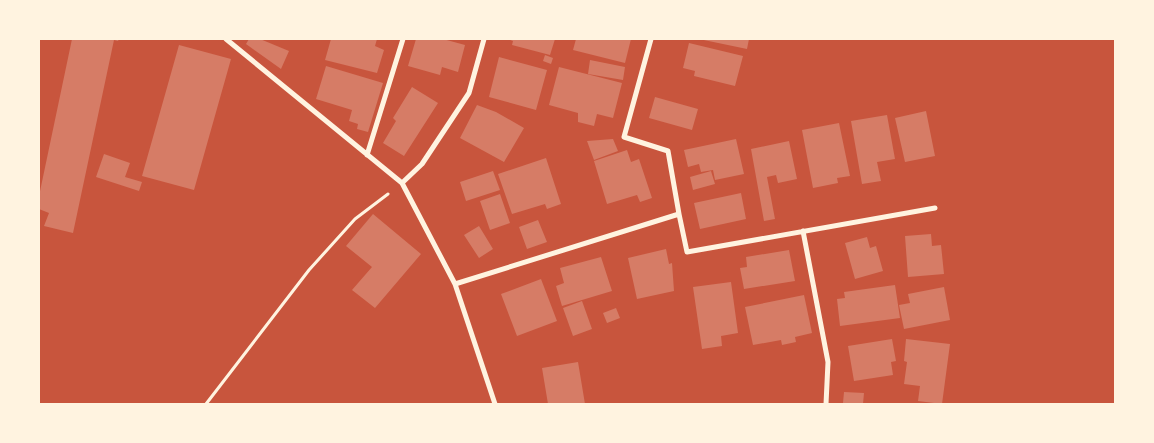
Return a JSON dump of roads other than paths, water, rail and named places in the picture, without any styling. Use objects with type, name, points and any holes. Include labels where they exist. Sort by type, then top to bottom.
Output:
[{"type":"street","points":[[226,39],[402,183],[455,284],[495,404]]},
{"type":"street","points":[[367,155],[403,39]]},
{"type":"street","points":[[402,183],[422,164],[469,93],[484,39]]},
{"type":"street","points":[[652,39],[624,137],[668,152],[687,252],[935,208]]},
{"type":"street","points":[[455,284],[679,214]]},
{"type":"street","points":[[803,231],[828,362],[826,404]]}]
